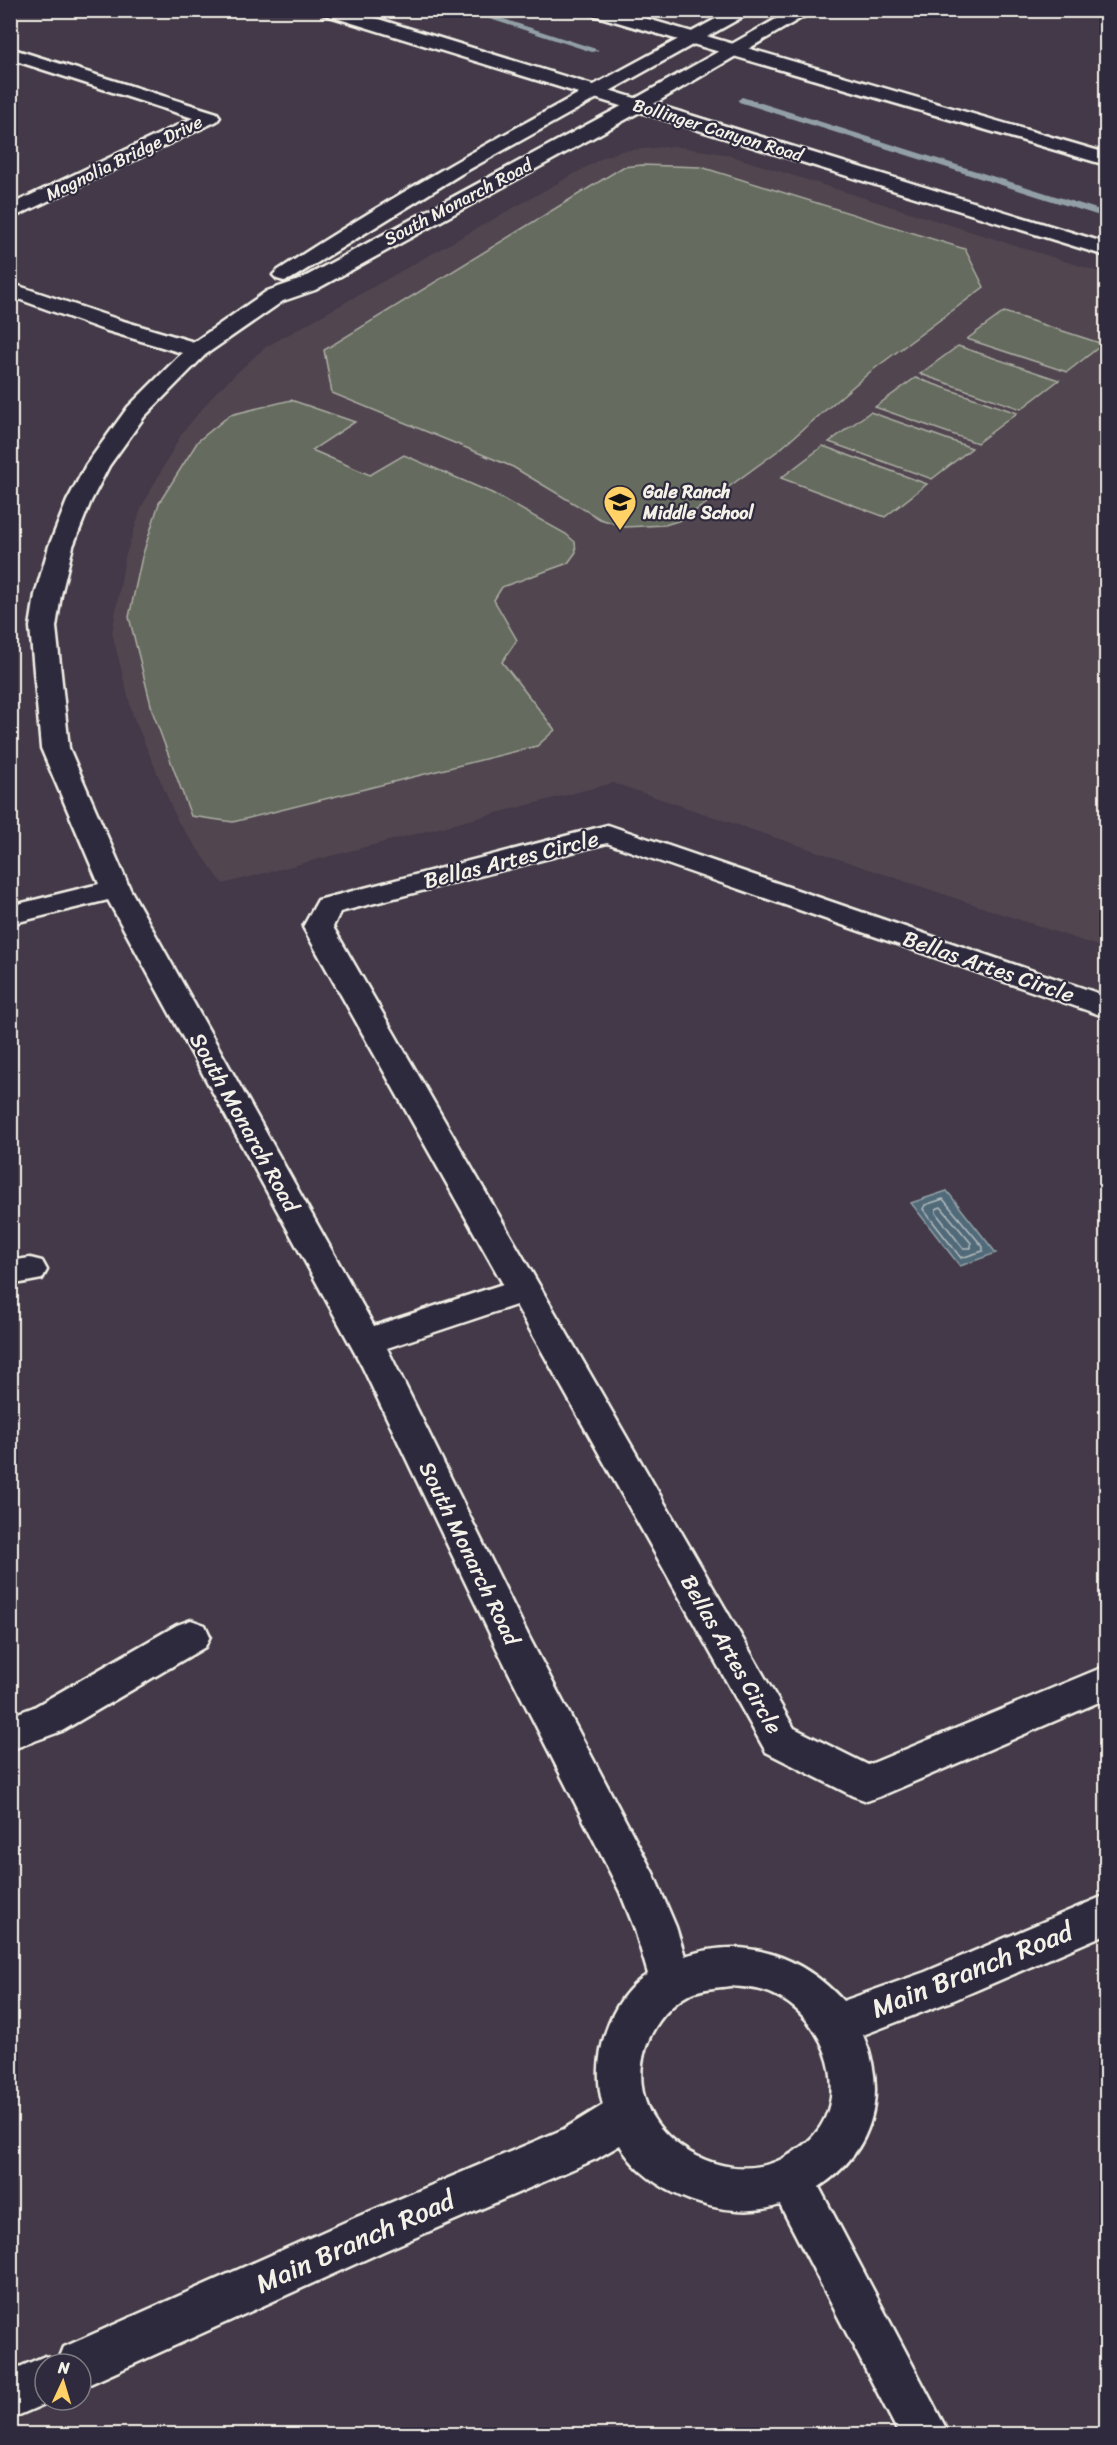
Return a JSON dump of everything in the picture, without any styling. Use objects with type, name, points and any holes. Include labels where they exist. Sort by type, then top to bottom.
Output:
[{"type":"street","name":"Bollinger Canyon Road","points":[[329,10],[1107,250]]},
{"type":"street","points":[[596,10],[1107,159]]},
{"type":"street","name":"South Monarch Road","points":[[275,296],[282,276],[448,172],[746,10]]},
{"type":"street","name":"South Monarch Road","points":[[672,1981],[638,1886],[517,1651],[366,1342],[116,889],[56,748],[45,660],[44,627],[48,595],[61,546],[79,501],[99,465],[136,412],[197,350],[275,296],[307,285],[638,105],[806,10]]},
{"type":"street","points":[[1094,10],[1107,14]]},
{"type":"street","name":"Magnolia Bridge Drive","points":[[10,53],[210,117],[10,213]]},
{"type":"street","points":[[10,289],[112,325],[197,350]]},
{"type":"street","name":"Bellas Artes Circle","points":[[1107,1007],[608,834],[328,906],[318,927],[780,1740],[867,1784],[1107,1682]]},
{"type":"street","points":[[10,915],[116,889]]},
{"type":"street","points":[[366,1342],[523,1290]]},
{"type":"street","points":[[10,1732],[48,1719],[191,1636]]},
{"type":"street","name":"Main Branch Road","points":[[836,2023],[892,2006],[938,1988],[1107,1914]]},
{"type":"street","points":[[730,1966],[761,1970],[790,1982],[815,1999],[836,2023],[853,2065],[854,2088],[851,2110],[843,2132],[829,2151],[812,2166],[791,2179],[765,2187],[738,2189],[709,2185],[683,2174],[660,2159],[642,2138],[628,2115],[620,2084],[621,2054],[631,2025],[649,2001],[672,1981],[700,1971],[730,1966]]},
{"type":"street","name":"Main Branch Road","points":[[93,2359],[368,2235],[580,2144],[628,2115]]},
{"type":"street","points":[[791,2179],[925,2434]]},
{"type":"street","points":[[10,2395],[33,2385]]},
{"type":"shaded area","name":"Gale Ranch Middle School","points":[[674,146],[725,154],[1106,274],[1106,949],[613,783],[223,884],[178,822],[133,716],[112,633],[125,557],[142,506],[182,433],[216,392],[264,348],[604,157],[620,151]]},
{"type":"green space","points":[[642,165],[701,167],[965,249],[984,287],[870,372],[779,450],[704,505],[681,520],[665,525],[625,527],[600,519],[513,467],[332,393],[324,350],[623,167]]},
{"type":"green space","points":[[1004,312],[1103,344],[1067,372],[967,339]]},
{"type":"green space","points":[[958,346],[1059,380],[1021,409],[920,374]]},
{"type":"green space","points":[[915,378],[1017,413],[977,443],[875,407]]},
{"type":"green space","points":[[291,400],[355,422],[312,450],[370,475],[404,455],[492,493],[566,534],[575,542],[576,552],[568,563],[502,587],[494,600],[517,640],[502,662],[555,730],[537,746],[233,822],[191,816],[153,713],[129,617],[142,557],[159,503],[198,441],[230,415]]},
{"type":"green space","points":[[870,412],[972,448],[932,479],[829,442]]},
{"type":"green space","points":[[823,446],[927,484],[885,517],[781,478]]},
{"type":"water","points":[[947,1191],[996,1253],[960,1266],[911,1203]]},
{"type":"waterway","points":[[466,10],[595,50]]},
{"type":"waterway","points":[[742,100],[1106,215]]},
{"type":"place","name":"Gale Ranch Middle School","points":[[620,531]]}]
